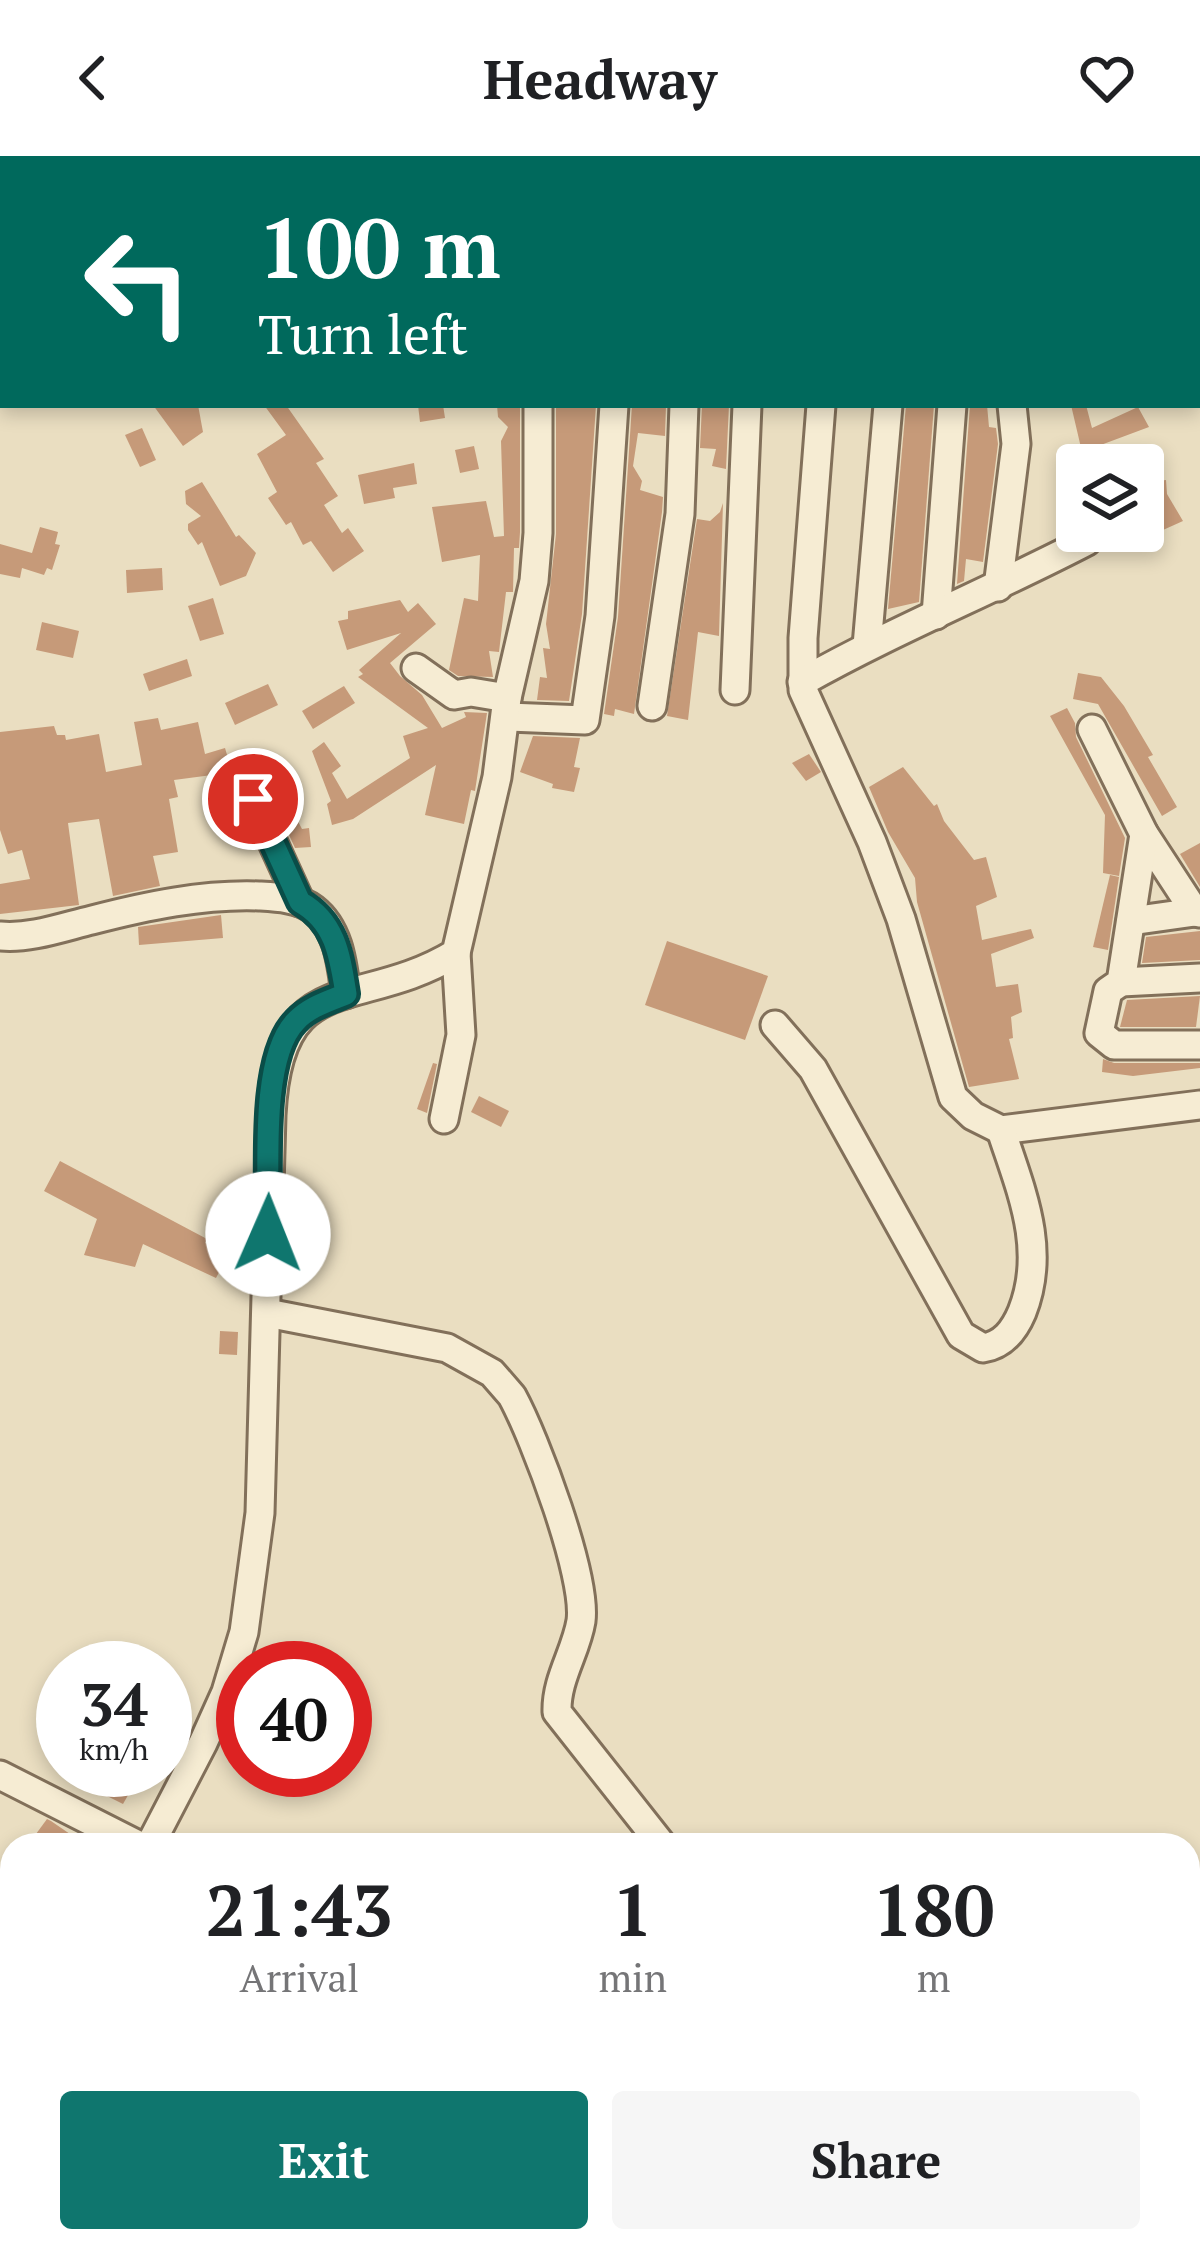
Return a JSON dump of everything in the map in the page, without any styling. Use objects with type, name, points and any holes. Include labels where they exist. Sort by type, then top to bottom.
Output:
[{"type":"street","points":[[444,1119],[461,1035],[456,953],[497,777],[506,708],[534,581],[538,408]]},
{"type":"street","points":[[416,668],[454,695],[471,692],[506,708],[585,720],[600,616],[614,408]]},
{"type":"street","points":[[652,706],[680,514],[684,408]]},
{"type":"street","points":[[735,690],[747,408]]},
{"type":"street","points":[[821,408],[802,682],[810,712],[872,842],[901,919],[949,1088],[973,1116],[1000,1130],[1200,1106]]},
{"type":"street","points":[[867,646],[888,408]]},
{"type":"street","points":[[936,615],[952,408]]},
{"type":"street","points":[[998,587],[1016,444],[1012,408]]},
{"type":"street","points":[[802,682],[1066,552]]},
{"type":"street","points":[[1092,729],[1144,834],[1198,912],[1131,921]]},
{"type":"street","points":[[253,799],[300,902]]},
{"type":"street","points":[[1121,982],[1144,834]]},
{"type":"street","points":[[0,936],[29,935],[151,905],[193,900],[249,896],[300,902],[313,909],[333,934],[346,994]]},
{"type":"street","points":[[156,1833],[226,1692],[244,1632],[260,1513],[271,1115],[278,1055],[297,1020],[346,994],[430,967],[456,953]]},
{"type":"street","points":[[1200,978],[1121,982],[1108,991],[1098,1026],[1105,1040],[1137,1046],[1200,1045]]},
{"type":"street","points":[[775,1025],[812,1069],[962,1336],[983,1348],[1011,1333],[1033,1273],[1030,1224],[1000,1130]]},
{"type":"street","points":[[267,1313],[447,1348],[492,1373],[512,1396],[578,1579],[581,1619],[557,1712],[653,1833]]},
{"type":"street","points":[[0,1775],[114,1833]]},
{"type":"building","points":[[155,408],[199,408],[203,432],[183,446]]},
{"type":"building","points":[[266,408],[288,408],[324,459],[316,463],[338,496],[324,505],[342,533],[348,528],[364,551],[333,572],[311,541],[303,545],[291,522],[286,525],[268,498],[277,492],[257,454],[286,435]]},
{"type":"building","points":[[418,408],[443,408],[445,418],[420,422]]},
{"type":"building","points":[[497,408],[520,408],[520,532],[519,548],[514,548],[513,592],[506,592],[499,652],[489,651],[493,677],[458,676],[449,670],[464,598],[478,601],[480,555],[442,562],[432,507],[486,501],[494,537],[504,536],[501,441],[508,427],[498,417]]},
{"type":"building","points":[[556,408],[596,408],[582,614],[569,701],[537,700],[540,677],[547,678],[543,648],[550,649],[546,624],[556,534]]},
{"type":"building","points":[[632,408],[666,408],[665,436],[638,433],[633,466],[642,481],[640,490],[663,497],[662,512],[634,714],[615,709],[614,716],[604,714],[618,617]]},
{"type":"building","points":[[702,408],[729,408],[726,469],[712,466],[716,449],[700,448]]},
{"type":"building","points":[[906,408],[934,408],[919,602],[888,609]]},
{"type":"building","points":[[970,408],[987,408],[989,427],[996,428],[998,444],[983,562],[966,559],[964,581],[957,584]]},
{"type":"building","points":[[1072,408],[1087,408],[1092,428],[1139,408],[1149,427],[1103,444],[1080,444]]},
{"type":"building","points":[[142,428],[156,460],[140,467],[125,435]]},
{"type":"building","points":[[474,446],[479,469],[460,473],[455,450]]},
{"type":"building","points":[[414,463],[417,484],[393,488],[395,498],[364,504],[358,475]]},
{"type":"building","points":[[1164,480],[1183,521],[1164,530]]},
{"type":"building","points":[[202,482],[236,537],[256,553],[246,576],[220,586],[202,542],[198,545],[188,530],[188,524],[201,516],[186,504],[185,491]]},
{"type":"building","points":[[723,503],[719,636],[698,632],[688,720],[667,716],[697,519],[710,521]]},
{"type":"building","points":[[40,527],[58,532],[55,544],[60,545],[52,570],[47,568],[44,575],[22,568],[20,578],[0,574],[0,544],[32,553]]},
{"type":"building","points":[[162,568],[163,590],[127,593],[126,570]]},
{"type":"building","points":[[213,598],[224,634],[200,641],[188,606]]},
{"type":"building","points":[[400,600],[408,612],[418,603],[436,624],[390,663],[400,676],[422,695],[442,728],[466,717],[464,712],[487,713],[475,791],[471,790],[464,824],[425,815],[436,765],[353,819],[332,825],[327,804],[331,801],[312,751],[324,742],[341,766],[332,773],[347,799],[410,758],[403,736],[428,728],[358,677],[363,674],[359,670],[401,633],[347,650],[338,621],[348,619],[348,611]]},
{"type":"building","points":[[42,622],[79,631],[73,658],[36,650]]},
{"type":"building","points":[[187,659],[192,676],[149,691],[143,674]]},
{"type":"building","points":[[1078,673],[1101,677],[1124,706],[1177,807],[1162,816],[1098,704],[1073,699]]},
{"type":"building","points":[[268,684],[278,705],[235,725],[225,703]]},
{"type":"building","points":[[344,686],[355,703],[313,729],[302,711]]},
{"type":"building","points":[[1067,708],[1125,838],[1119,876],[1103,873],[1105,815],[1050,716]]},
{"type":"building","points":[[158,718],[161,730],[198,722],[205,754],[225,748],[233,775],[174,780],[178,797],[169,799],[178,852],[153,856],[160,886],[113,896],[99,819],[68,823],[79,905],[0,914],[0,884],[30,879],[22,850],[8,854],[0,830],[0,732],[54,726],[66,740],[99,734],[106,772],[142,765],[134,722]]},
{"type":"building","points":[[533,736],[580,738],[574,792],[552,788],[553,784],[520,772]]},
{"type":"building","points":[[809,754],[821,772],[806,781],[792,763]]},
{"type":"building","points":[[265,762],[269,790],[250,782],[248,765]]},
{"type":"building","points":[[903,767],[937,804],[974,860],[986,857],[997,897],[976,906],[982,940],[1031,929],[1034,938],[991,954],[996,987],[1018,984],[1022,1012],[1011,1017],[1013,1038],[1009,1039],[1019,1079],[969,1087],[917,902],[915,878],[869,787]]},
{"type":"building","points":[[284,795],[302,829],[309,828],[311,847],[295,848],[273,800]]},
{"type":"building","points":[[1200,843],[1200,887],[1180,854]]},
{"type":"building","points":[[1110,875],[1119,877],[1108,950],[1093,947]]},
{"type":"building","points":[[221,915],[223,938],[139,945],[138,927]]},
{"type":"building","points":[[1200,931],[1200,960],[1142,963],[1146,937]]},
{"type":"building","points":[[667,941],[768,976],[745,1040],[645,1005]]},
{"type":"building","points":[[1200,996],[1196,1027],[1120,1027],[1127,1000]]},
{"type":"building","points":[[1103,1059],[1200,1063],[1200,1068],[1133,1076],[1102,1072]]},
{"type":"building","points":[[433,1063],[437,1064],[427,1113],[417,1109]]},
{"type":"building","points":[[479,1096],[509,1111],[501,1127],[471,1112]]},
{"type":"building","points":[[60,1161],[207,1239],[205,1243],[228,1255],[216,1278],[143,1244],[135,1267],[84,1255],[97,1219],[44,1191]]},
{"type":"building","points":[[220,1331],[238,1332],[237,1355],[219,1354]]},
{"type":"building","points":[[47,1819],[68,1833],[37,1833]]},
{"type":"route","points":[[253,799],[300,902],[313,909],[333,934],[346,994],[297,1020],[278,1055],[271,1115],[268,1234]]}]
